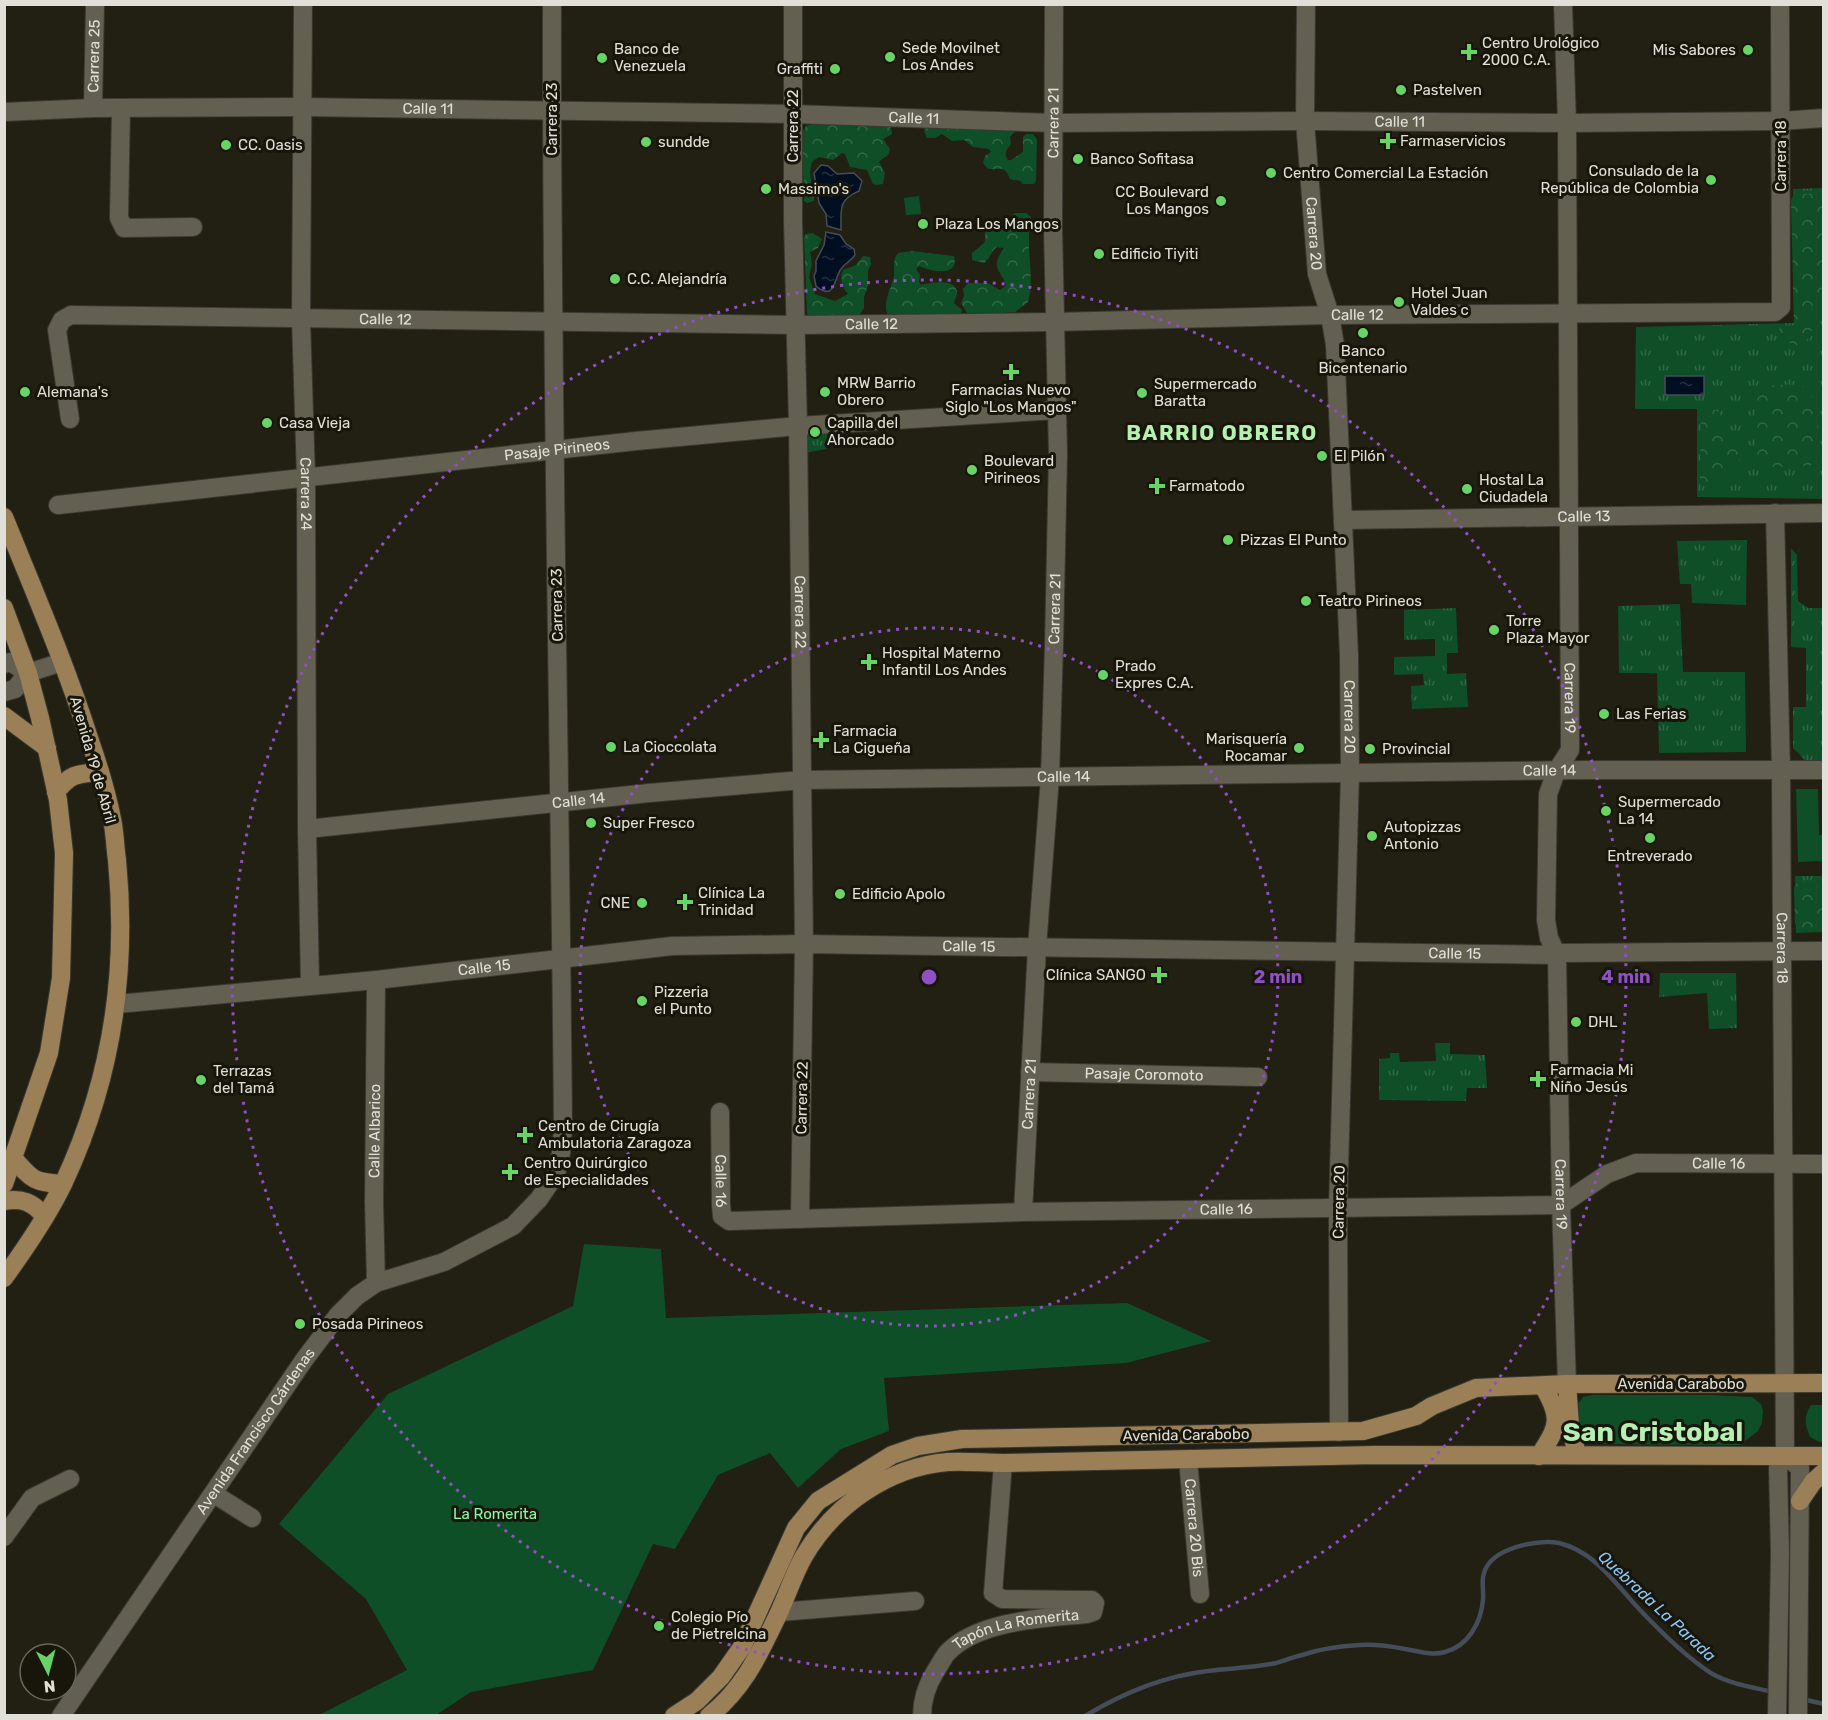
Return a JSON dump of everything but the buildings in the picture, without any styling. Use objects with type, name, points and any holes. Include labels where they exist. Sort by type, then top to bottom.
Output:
[{"type":"main road","name":"Avenida 19 de Abril","points":[[4,517],[76,697],[100,772],[112,820],[119,888],[120,937],[117,1004],[100,1084],[82,1137],[63,1184],[25,1248],[4,1278]]},
{"type":"main road","points":[[4,1184],[49,1053],[62,978],[64,853],[57,792],[47,748],[28,674],[6,618]]},
{"type":"main road","points":[[4,716],[47,748]]},
{"type":"main road","points":[[57,792],[68,778],[76,774],[100,772]]},
{"type":"main road","points":[[14,1159],[30,1177],[39,1182],[63,1184]]},
{"type":"main road","points":[[4,1200],[27,1201],[44,1216]]},
{"type":"main road","name":"Avenida Carabobo","points":[[674,1716],[697,1701],[721,1677],[742,1647],[796,1528],[818,1501],[892,1455],[918,1446],[962,1439],[1363,1431],[1416,1416],[1432,1406],[1476,1388],[1567,1384],[1824,1383]]},
{"type":"main road","points":[[1567,1384],[1570,1425],[1577,1455]]},
{"type":"main road","points":[[1539,1456],[1554,1435],[1556,1421],[1554,1404],[1543,1386]]},
{"type":"main road","name":"Avenida Carabobo","points":[[709,1716],[722,1706],[754,1666],[804,1557],[834,1516],[879,1482],[912,1469],[948,1462],[1188,1460],[1375,1455],[1824,1456]]},
{"type":"main road","points":[[1800,1501],[1813,1482],[1824,1472]]},
{"type":"street","name":"Carrera 25","points":[[93,108],[95,4]]},
{"type":"street","name":"Carrera 24","points":[[303,4],[301,319],[306,477],[310,984]]},
{"type":"street","name":"Carrera 23","points":[[539,1199],[556,1174],[563,1129],[561,802],[552,323],[552,4]]},
{"type":"street","name":"Carrera 22","points":[[793,4],[804,944],[800,1219]]},
{"type":"street","name":"Carrera 21","points":[[1023,1212],[1037,947],[1050,777],[1057,530],[1053,228],[1054,4]]},
{"type":"street","name":"Carrera 20","points":[[1306,4],[1305,121],[1317,274],[1330,315],[1335,345],[1349,655],[1350,773],[1338,1207],[1339,1432]]},
{"type":"street","name":"Carrera 19","points":[[1563,4],[1567,123],[1570,750],[1556,772],[1548,794],[1546,920],[1549,938],[1557,955],[1561,1205],[1567,1384]]},
{"type":"street","name":"Carrera 18","points":[[1780,4],[1781,307]]},
{"type":"street","name":"Calle 11","points":[[4,112],[93,108],[302,107],[793,114],[1054,123],[1305,121],[1567,123],[1781,121],[1824,118]]},
{"type":"street","points":[[121,108],[119,218],[121,224],[124,228],[193,227]]},
{"type":"street","name":"Calle 12","points":[[70,419],[57,330],[62,320],[71,315],[796,325],[1054,322],[1330,315],[1757,313],[1775,312],[1781,307]]},
{"type":"street","name":"Pasaje Pirineos","points":[[58,506],[636,441],[798,426],[1057,410]]},
{"type":"street","name":"Carrera 18","points":[[1775,513],[1781,771],[1785,1383],[1785,1456],[1778,1468],[1780,1554],[1777,1716]]},
{"type":"street","name":"Calle 13","points":[[1344,520],[1824,513]]},
{"type":"street","points":[[4,664],[10,662],[28,674]]},
{"type":"street","points":[[4,692],[15,689],[28,674],[62,662]]},
{"type":"street","name":"Calle 14","points":[[307,829],[561,802],[802,780],[1586,770],[1824,770]]},
{"type":"street","name":"Calle 15","points":[[117,1004],[310,984],[376,980],[672,946],[804,944],[1557,955],[1560,953],[1824,951]]},
{"type":"street","name":"Calle Albarico","points":[[376,980],[374,1202],[376,1283]]},
{"type":"street","name":"Pasaje Coromoto","points":[[1030,1072],[1258,1077]]},
{"type":"street","name":"Calle 16","points":[[720,1112],[722,1216],[729,1221],[1023,1212],[1561,1205],[1607,1174],[1636,1163],[1824,1164]]},
{"type":"street","name":"Avenida Francisco Cárdenas","points":[[61,1716],[304,1360],[338,1315],[357,1296],[376,1283],[444,1262],[513,1226],[539,1199]]},
{"type":"street","points":[[1785,1456],[1800,1468],[1798,1716]]},
{"type":"street","name":"Carrera 20 Bis","points":[[1188,1460],[1200,1594]]},
{"type":"street","name":"Tapón La Romerita","points":[[922,1716],[922,1706],[930,1682],[947,1653],[965,1639],[986,1630],[1040,1618],[1087,1614],[1093,1612],[1095,1608],[1092,1600],[1002,1599],[993,1593],[1003,1463]]},
{"type":"street","points":[[4,1537],[32,1498],[70,1479]]},
{"type":"street","points":[[214,1494],[252,1518]]},
{"type":"street","points":[[780,1612],[915,1601]]},
{"type":"green space","points":[[814,124],[891,126],[892,134],[883,139],[890,149],[889,152],[879,162],[885,173],[883,184],[873,184],[867,170],[850,167],[845,154],[842,153],[833,160],[819,157],[813,161],[810,171],[814,201],[807,203],[804,201],[802,133],[806,126]]},
{"type":"green space","points":[[925,127],[1018,128],[1010,137],[1011,144],[1006,153],[1008,160],[1023,152],[1023,137],[1026,134],[1033,134],[1037,140],[1036,181],[1034,184],[1022,184],[1021,181],[1010,179],[1004,170],[988,169],[983,163],[985,156],[991,152],[989,149],[973,147],[964,140],[952,141],[942,134],[935,138],[927,138]]},
{"type":"green space","points":[[1823,188],[1823,499],[1697,497],[1697,409],[1635,409],[1636,327],[1794,323],[1793,189]]},
{"type":"green space","points":[[1798,194],[1823,194],[1824,293],[1813,304],[1812,331],[1809,338],[1797,345],[1783,341],[1779,335],[1779,328],[1794,328],[1791,200]]},
{"type":"green space","points":[[919,196],[921,214],[906,215],[904,198]]},
{"type":"green space","points":[[1015,213],[1026,213],[1031,217],[1029,243],[1031,287],[1028,302],[1015,312],[975,315],[967,313],[961,303],[964,296],[963,289],[968,283],[988,283],[1000,290],[1006,286],[997,265],[1004,248],[997,247],[984,263],[972,260],[972,253],[985,242],[988,225],[1007,225]]},
{"type":"green space","points":[[813,233],[822,239],[818,248],[810,252],[812,263],[809,277],[815,294],[835,301],[848,294],[842,283],[843,270],[856,265],[863,256],[870,257],[871,264],[868,271],[864,308],[858,317],[810,317],[807,314],[804,237],[806,234]]},
{"type":"green space","points":[[912,251],[954,256],[953,268],[948,270],[936,271],[919,266],[916,269],[920,275],[921,285],[943,282],[953,285],[957,294],[954,303],[962,310],[960,317],[889,317],[886,302],[894,276],[895,258],[898,253]]},
{"type":"green space","points":[[1776,385],[1803,386],[1812,397],[1817,415],[1818,445],[1816,461],[1810,466],[1767,467],[1755,460],[1755,397],[1763,388]]},
{"type":"green space","points":[[1708,408],[1715,410],[1724,419],[1720,432],[1736,444],[1741,453],[1739,460],[1717,482],[1710,483],[1700,479],[1701,410]]},
{"type":"green space","points":[[831,427],[832,440],[826,449],[805,453],[807,429]]},
{"type":"green space","points":[[1747,540],[1746,605],[1692,603],[1691,584],[1680,584],[1677,541]]},
{"type":"green space","points":[[1791,548],[1797,555],[1798,601],[1808,608],[1823,608],[1823,761],[1806,761],[1793,748],[1793,707],[1806,707],[1806,648],[1791,647]]},
{"type":"green space","points":[[1680,604],[1683,672],[1745,672],[1746,752],[1659,753],[1657,673],[1619,673],[1618,606]]},
{"type":"green space","points":[[1456,608],[1458,653],[1447,653],[1447,674],[1466,673],[1468,707],[1412,709],[1411,686],[1424,685],[1423,674],[1394,675],[1394,657],[1435,656],[1435,639],[1404,640],[1404,610]]},
{"type":"green space","points":[[1796,789],[1818,789],[1819,835],[1823,835],[1823,861],[1798,862]]},
{"type":"green space","points":[[1795,876],[1823,876],[1823,932],[1796,933]]},
{"type":"green space","points":[[1807,880],[1823,888],[1823,932],[1803,930],[1795,924],[1794,887],[1798,882]]},
{"type":"green space","points":[[1660,973],[1736,973],[1737,1028],[1709,1029],[1707,993],[1659,997]]},
{"type":"green space","points":[[1435,1043],[1450,1043],[1450,1054],[1485,1055],[1487,1088],[1467,1088],[1466,1101],[1379,1100],[1379,1059],[1390,1058],[1390,1053],[1399,1053],[1400,1062],[1436,1061]]},
{"type":"green space","name":"La Romerita","points":[[584,1244],[661,1249],[666,1318],[1127,1303],[1211,1341],[1126,1363],[884,1378],[889,1431],[841,1449],[798,1488],[770,1453],[718,1475],[675,1549],[653,1544],[593,1670],[471,1692],[436,1715],[319,1715],[407,1670],[366,1599],[279,1524],[388,1394],[573,1306]]},
{"type":"green space","points":[[1592,1395],[1752,1397],[1761,1404],[1762,1423],[1758,1431],[1740,1445],[1596,1444],[1584,1440],[1581,1436],[1576,1407],[1583,1397]]},
{"type":"green space","points":[[1811,1405],[1823,1405],[1823,1442],[1810,1437],[1807,1429],[1806,1417]]},
{"type":"water","points":[[821,165],[828,166],[837,174],[854,173],[862,181],[859,191],[847,198],[842,206],[841,230],[827,226],[826,214],[819,203],[814,173]]},
{"type":"water","points":[[826,232],[840,235],[846,244],[854,249],[855,255],[843,267],[833,287],[827,291],[816,286],[814,276],[816,261],[824,245]]},
{"type":"water","points":[[1665,376],[1704,376],[1704,395],[1665,395]]},
{"type":"waterway","name":"Quebrada La Parada","points":[[1085,1716],[1114,1700],[1160,1681],[1192,1673],[1267,1665],[1323,1649],[1366,1645],[1430,1653],[1453,1649],[1467,1639],[1476,1625],[1482,1609],[1483,1576],[1488,1564],[1505,1551],[1539,1542],[1559,1543],[1572,1547],[1595,1562],[1664,1634],[1712,1674],[1738,1684],[1773,1692]]},
{"type":"waterway","name":"Quebrada La Parada","points":[[1802,1699],[1824,1704]]},
{"type":"place","name":"Mis Sabores","points":[[1748,50]]},
{"type":"place","name":"Centro Urológico 2000 C.A.","points":[[1469,52]]},
{"type":"place","name":"Sede Movilnet Los Andes","points":[[890,57]]},
{"type":"place","name":"Banco de Venezuela","points":[[602,58]]},
{"type":"place","name":"Graffiti","points":[[835,69]]},
{"type":"place","name":"Pastelven","points":[[1401,90]]},
{"type":"place","name":"Farmaservicios","points":[[1388,141]]},
{"type":"place","name":"sundde","points":[[646,142]]},
{"type":"place","name":"CC. Oasis","points":[[226,145]]},
{"type":"place","name":"Banco Sofitasa","points":[[1078,159]]},
{"type":"place","name":"Centro Comercial La Estación","points":[[1271,173]]},
{"type":"place","name":"Consulado de la República de Colombia","points":[[1711,180]]},
{"type":"place","name":"Massimo's","points":[[766,189]]},
{"type":"place","name":"CC Boulevard Los Mangos","points":[[1221,201]]},
{"type":"place","name":"Plaza Los Mangos","points":[[923,224]]},
{"type":"place","name":"Edificio Tiyiti","points":[[1099,254]]},
{"type":"place","name":"C.C. Alejandría","points":[[615,279]]},
{"type":"place","name":"Hotel Juan Valdes c","points":[[1399,302]]},
{"type":"place","name":"Banco Bicentenario","points":[[1363,333]]},
{"type":"place","name":"Farmacias Nuevo Siglo \"Los Mangos\"","points":[[1011,372]]},
{"type":"place","name":"Alemana's","points":[[25,392]]},
{"type":"place","name":"MRW Barrio Obrero","points":[[825,392]]},
{"type":"place","name":"Supermercado Baratta","points":[[1142,393]]},
{"type":"place","name":"Casa Vieja","points":[[267,423]]},
{"type":"place","name":"Capilla del Ahorcado","points":[[815,432]]},
{"type":"place","name":"El Pilón","points":[[1322,456]]},
{"type":"place","name":"Boulevard Pirineos","points":[[972,470]]},
{"type":"place","name":"Farmatodo","points":[[1157,486]]},
{"type":"place","name":"Hostal La Ciudadela","points":[[1467,489]]},
{"type":"place","name":"Pizzas El Punto","points":[[1228,540]]},
{"type":"place","name":"Teatro Pirineos","points":[[1306,601]]},
{"type":"place","name":"Torre Plaza Mayor","points":[[1494,630]]},
{"type":"place","name":"Hospital Materno Infantil Los Andes","points":[[869,662]]},
{"type":"place","name":"Prado Expres C.A.","points":[[1103,675]]},
{"type":"place","name":"Las Ferias","points":[[1604,714]]},
{"type":"place","name":"Farmacia La Cigueña","points":[[821,740]]},
{"type":"place","name":"La Cioccolata","points":[[611,747]]},
{"type":"place","name":"Marisquería Rocamar","points":[[1299,748]]},
{"type":"place","name":"Provincial","points":[[1370,749]]},
{"type":"place","name":"Supermercado La 14","points":[[1606,811]]},
{"type":"place","name":"Super Fresco","points":[[591,823]]},
{"type":"place","name":"Autopizzas Antonio","points":[[1372,836]]},
{"type":"place","name":"Entreverado","points":[[1650,838]]},
{"type":"place","name":"Edificio Apolo","points":[[840,894]]},
{"type":"place","name":"Clínica La Trinidad","points":[[685,902]]},
{"type":"place","name":"CNE","points":[[642,903]]},
{"type":"place","name":"Clínica SANGO","points":[[1159,975]]},
{"type":"place","name":"Pizzeria el Punto","points":[[642,1001]]},
{"type":"place","name":"DHL","points":[[1576,1022]]},
{"type":"place","name":"Farmacia Mi Niño Jesús","points":[[1538,1079]]},
{"type":"place","name":"Terrazas del Tamá","points":[[201,1080]]},
{"type":"place","name":"Centro de Cirugía Ambulatoria Zaragoza","points":[[525,1135]]},
{"type":"place","name":"Centro Quirúrgico de Especialidades","points":[[510,1172]]},
{"type":"place","name":"Posada Pirineos","points":[[300,1324]]},
{"type":"place","name":"Colegio Pío de Pietrelcina","points":[[659,1626]]},
{"type":"district","name":"BARRIO OBRERO","points":[[1222,432]]},
{"type":"district","name":"San Cristobal","points":[[1653,1432]]}]
